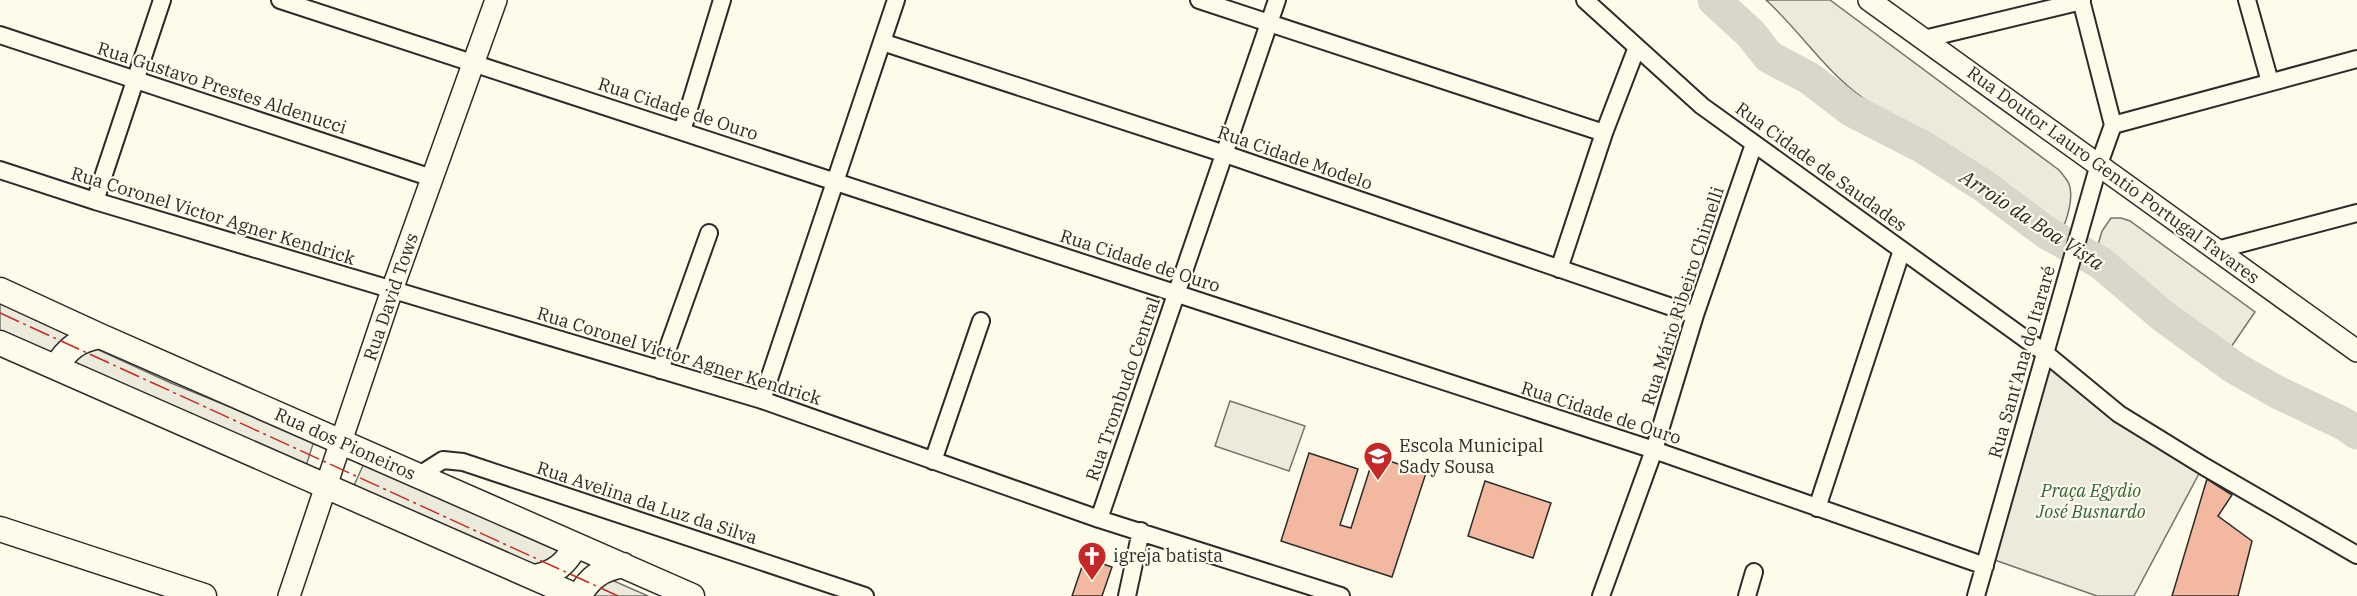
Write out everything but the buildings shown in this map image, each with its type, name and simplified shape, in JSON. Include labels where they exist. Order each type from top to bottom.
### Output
[{"type":"main road","name":"Rua dos Pioneiros","points":[[0,290],[99,336],[692,596]]},
{"type":"main road","points":[[56,367],[64,353],[74,345],[99,336]]},
{"type":"main road","points":[[0,343],[578,596],[596,574],[623,565]]},
{"type":"main road","points":[[0,529],[204,596]]},
{"type":"main road","points":[[534,577],[547,574],[560,567],[576,545]]},
{"type":"street","points":[[95,201],[162,0]]},
{"type":"street","name":"Rua Cidade de Ouro","points":[[280,0],[1654,450],[1985,566]]},
{"type":"street","name":"Rua David Tows","points":[[289,596],[392,290],[496,0]]},
{"type":"street","points":[[682,131],[722,0]]},
{"type":"street","points":[[762,400],[896,0]]},
{"type":"street","points":[[1200,0],[1604,134]]},
{"type":"street","name":"Rua Trombudo Central","points":[[1099,519],[1277,0]]},
{"type":"street","name":"Rua Cidade de Saudades","points":[[1585,0],[1702,106],[2045,353],[2119,414],[2357,555]]},
{"type":"street","name":"Rua Doutor Lauro Gentio Portugal Tavares","points":[[1869,0],[2357,351]]},
{"type":"street","points":[[2247,0],[2270,82]]},
{"type":"street","points":[[1924,39],[2082,1],[2113,125],[2357,59]]},
{"type":"street","name":"Rua Gustavo Prestes Aldenucci","points":[[0,34],[432,178]]},
{"type":"street","name":"Rua Cidade Modelo","points":[[882,42],[1224,154],[1695,315]]},
{"type":"street","points":[[1559,269],[1636,47]]},
{"type":"street","name":"Rua Sant'Ana do Itararé","points":[[1976,596],[2098,164],[2113,125]]},
{"type":"street","name":"Rua Mário Ribeiro Chimelli","points":[[1601,596],[1654,450],[1695,315],[1754,144]]},
{"type":"street","name":"Rua Coronel Victor Agner Kendrick","points":[[0,170],[95,201],[762,400],[1099,519],[1341,596]]},
{"type":"street","points":[[2217,250],[2357,213]]},
{"type":"street","points":[[660,370],[709,233]]},
{"type":"street","points":[[1817,508],[1902,250]]},
{"type":"street","points":[[933,460],[981,321]]},
{"type":"street","name":"Rua Avelina da Luz da Silva","points":[[418,476],[443,460],[463,462],[865,596]]},
{"type":"street","points":[[1127,596],[1141,531]]},
{"type":"street","points":[[1747,596],[1754,572]]},
{"type":"green space","points":[[1766,0],[1830,0],[2059,170],[2068,182],[2071,194],[2068,214],[2061,232],[2040,211],[1992,174],[1888,114],[1850,88]]},
{"type":"green space","points":[[2111,218],[2130,221],[2255,312],[2231,347],[2199,330],[2140,283],[2095,255],[2102,231]]},
{"type":"green space","points":[[0,299],[73,333],[52,357],[0,333]]},
{"type":"green space","points":[[90,346],[171,383],[314,441],[305,469],[68,362]]},
{"type":"green space","name":"Praça Egydio José Busnardo","points":[[2046,356],[2202,468],[2134,596],[2097,596],[1989,558]]},
{"type":"green space","points":[[1230,401],[1305,426],[1289,471],[1215,446]]},
{"type":"green space","points":[[366,459],[562,549],[544,569],[351,492]]},
{"type":"green space","points":[[605,580],[614,581],[648,596],[593,596]]},
{"type":"waterway","name":"Arroio da Boa Vista","points":[[1714,0],[1751,34],[1769,57],[1809,78],[1851,110],[1923,147],[1984,186],[2047,233],[2101,263],[2163,316],[2235,368],[2277,392],[2344,424],[2357,433]]},
{"type":"power","points":[[0,313],[618,596]]},
{"type":"place","name":"Escola Municipal Sady Sousa","points":[[1378,482]]},
{"type":"place","name":"igreja batista","points":[[1092,582]]}]
